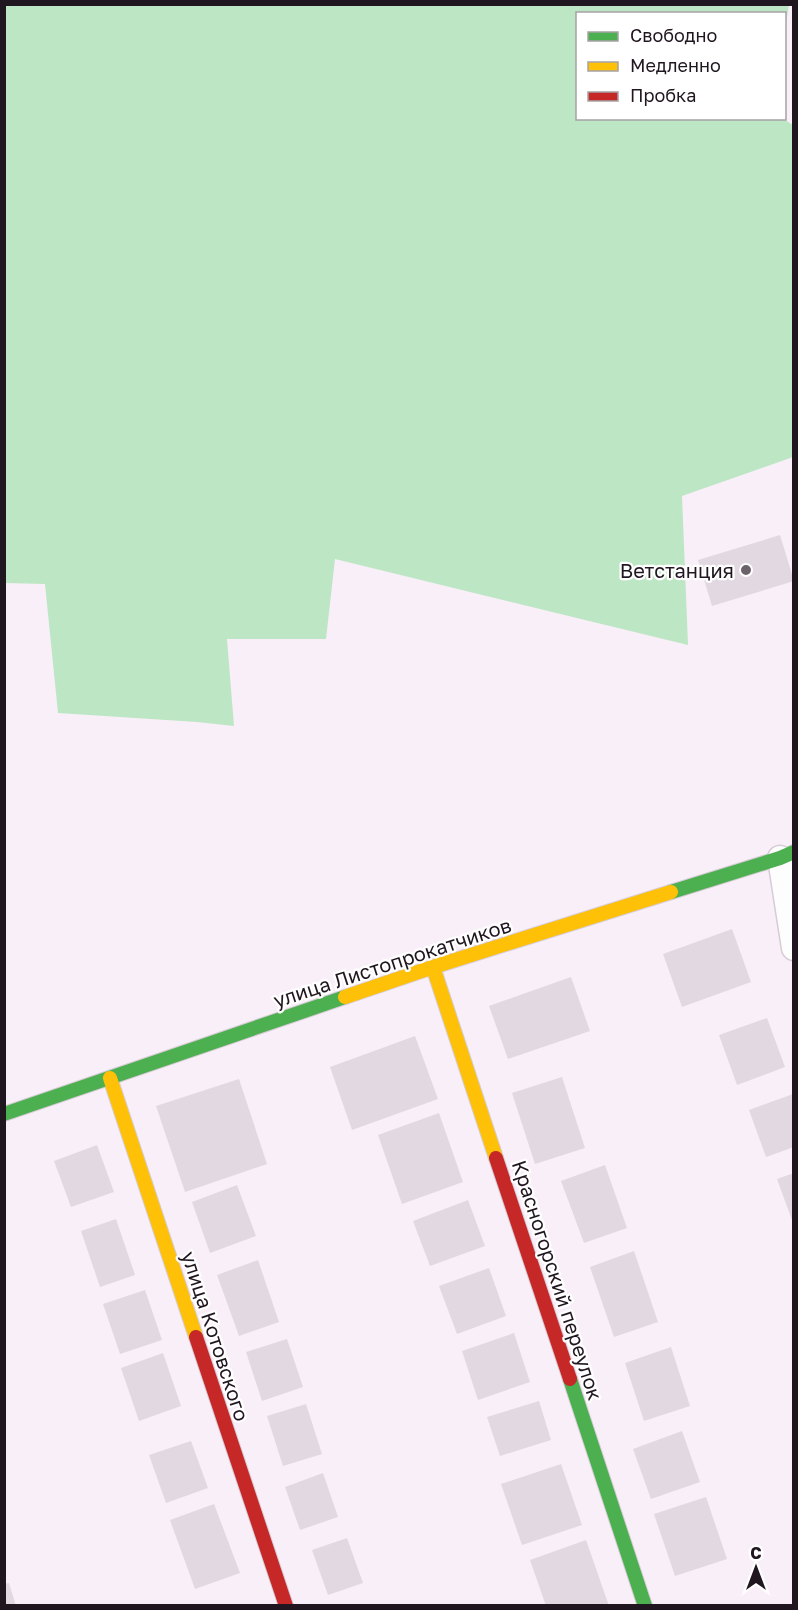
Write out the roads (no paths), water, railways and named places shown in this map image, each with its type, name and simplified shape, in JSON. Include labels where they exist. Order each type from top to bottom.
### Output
[{"type":"street","points":[[787,855],[794,948]]},
{"type":"street","name":"улица Листопрокатчиков","points":[[4,1114],[433,967],[787,855]]},
{"type":"street","name":"Красногорский переулок","points":[[433,967],[645,1605]]},
{"type":"street","name":"улица Котовского","points":[[110,1078],[286,1605]]},
{"type":"place","name":"Ветстанция","points":[[746,570]]}]
